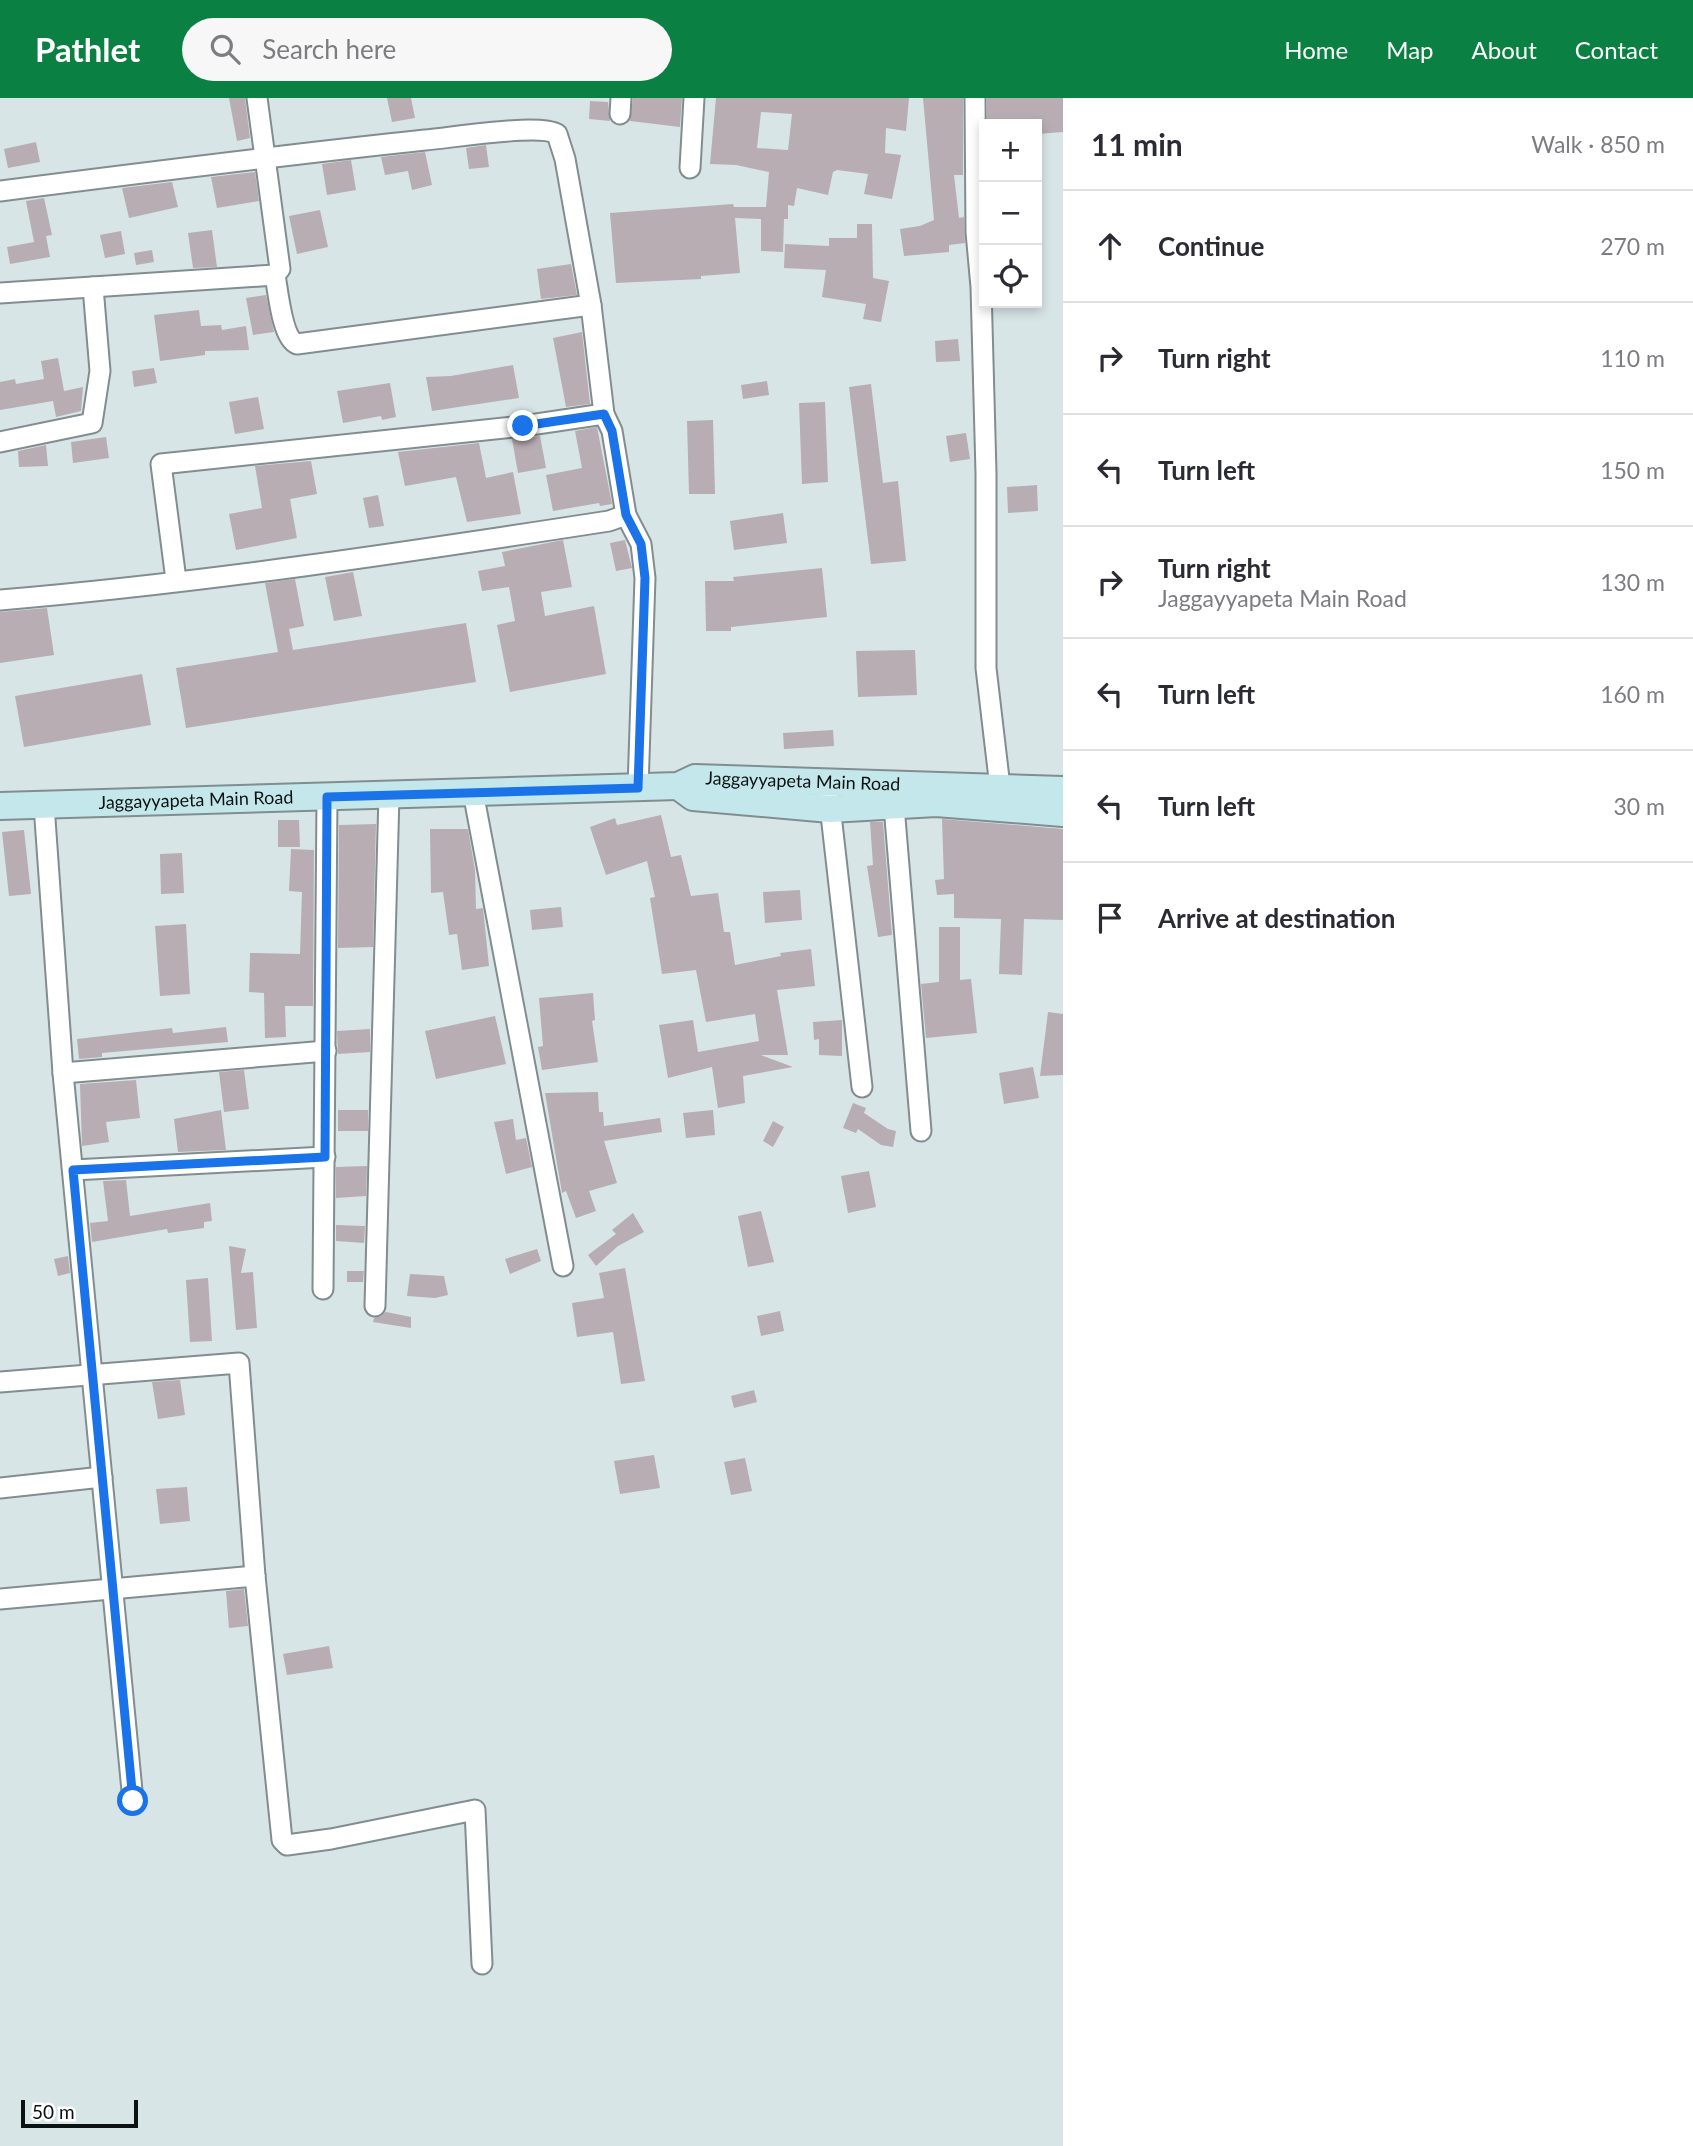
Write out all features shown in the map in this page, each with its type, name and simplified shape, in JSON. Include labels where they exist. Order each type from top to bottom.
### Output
[{"type":"main road","name":"Jaggayyapeta Main Road","points":[[0,806],[638,788],[678,786],[695,778],[827,782],[893,794],[1000,787],[1063,790]]},
{"type":"main road","points":[[678,786],[693,797],[830,809],[893,794],[936,803],[1063,813]]},
{"type":"street","points":[[257,98],[280,268],[275,275],[286,331],[291,342],[297,344],[591,305]]},
{"type":"street","points":[[690,168],[694,98]]},
{"type":"street","points":[[975,98],[976,232],[981,287],[986,473],[986,668],[1000,787]]},
{"type":"street","points":[[0,191],[266,156],[549,129],[556,134],[565,159],[591,305],[604,414],[612,431],[626,515],[641,544],[645,578],[638,788]]},
{"type":"street","points":[[0,293],[275,275]]},
{"type":"street","points":[[0,442],[92,423],[100,371],[93,287]]},
{"type":"street","points":[[176,580],[162,464],[523,426],[604,414]]},
{"type":"street","points":[[0,600],[105,591],[432,548],[609,521],[626,515]]},
{"type":"street","points":[[827,782],[862,1087]]},
{"type":"street","points":[[473,792],[563,1266]]},
{"type":"street","points":[[893,794],[921,1131]]},
{"type":"street","points":[[375,1306],[389,795]]},
{"type":"street","points":[[323,1289],[327,797]]},
{"type":"street","points":[[44,805],[63,1073],[133,1801]]},
{"type":"street","points":[[63,1073],[326,1051]]},
{"type":"street","points":[[73,1170],[325,1157]]},
{"type":"street","points":[[0,1382],[239,1363],[255,1576],[282,1840],[287,1845],[331,1839],[475,1810],[482,1964]]},
{"type":"street","points":[[0,1488],[102,1477]]},
{"type":"street","points":[[0,1599],[255,1576]]},
{"type":"building","points":[[229,98],[245,98],[250,138],[237,141]]},
{"type":"building","points":[[387,98],[411,98],[415,118],[392,122]]},
{"type":"building","points":[[633,98],[682,98],[680,127],[630,121]]},
{"type":"building","points":[[716,98],[909,98],[906,131],[886,128],[885,153],[901,155],[892,199],[864,194],[868,174],[837,170],[833,172],[828,195],[797,188],[794,206],[788,205],[788,219],[784,219],[783,252],[761,251],[761,219],[735,218],[740,273],[701,276],[701,279],[616,283],[610,213],[733,204],[734,207],[766,207],[769,172],[736,165],[710,164]],"holes":[[[761,112],[792,114],[788,150],[757,148]]]},
{"type":"building","points":[[923,98],[963,98],[963,175],[954,175],[959,218],[964,217],[965,243],[949,245],[949,252],[904,256],[900,229],[920,226],[934,220]]},
{"type":"building","points":[[987,98],[1063,98],[1063,132],[1042,134],[1042,119],[987,119]]},
{"type":"building","points":[[590,101],[608,102],[610,121],[589,119]]},
{"type":"building","points":[[36,142],[40,162],[8,168],[4,149]]},
{"type":"building","points":[[486,145],[489,167],[469,169],[466,148]]},
{"type":"building","points":[[425,152],[432,185],[412,190],[408,171],[385,175],[381,157]]},
{"type":"building","points":[[351,160],[356,190],[327,195],[322,164]]},
{"type":"building","points":[[255,172],[259,201],[217,208],[211,177]]},
{"type":"building","points":[[172,182],[178,207],[129,218],[122,188]]},
{"type":"building","points":[[44,198],[52,235],[46,236],[50,257],[10,264],[7,247],[34,242],[26,201]]},
{"type":"building","points":[[320,210],[328,247],[297,254],[289,216]]},
{"type":"building","points":[[857,224],[872,224],[873,278],[889,281],[881,322],[863,319],[866,304],[822,297],[826,270],[784,268],[785,244],[829,246],[829,238],[857,238]]},
{"type":"building","points":[[212,230],[217,267],[193,268],[188,233]]},
{"type":"building","points":[[121,231],[125,254],[105,258],[100,235]]},
{"type":"building","points":[[152,250],[154,262],[136,265],[134,253]]},
{"type":"building","points":[[571,264],[577,295],[541,299],[537,269]]},
{"type":"building","points":[[266,295],[274,332],[253,335],[246,298]]},
{"type":"building","points":[[199,310],[201,326],[221,325],[222,330],[246,326],[249,350],[205,351],[205,355],[160,361],[154,315]]},
{"type":"building","points":[[582,332],[590,404],[566,407],[553,338]]},
{"type":"building","points":[[958,339],[960,361],[936,362],[935,341]]},
{"type":"building","points":[[58,358],[64,391],[83,387],[81,411],[56,417],[53,401],[0,410],[0,382],[15,379],[16,384],[44,379],[41,361]]},
{"type":"building","points":[[513,365],[519,398],[432,411],[426,377],[451,376]]},
{"type":"building","points":[[154,368],[157,383],[134,387],[132,371]]},
{"type":"building","points":[[767,381],[769,395],[743,399],[741,385]]},
{"type":"building","points":[[390,383],[396,417],[382,420],[381,416],[343,423],[337,391]]},
{"type":"building","points":[[871,384],[883,483],[898,481],[906,561],[871,564],[849,387]]},
{"type":"building","points":[[258,397],[264,429],[235,434],[229,402]]},
{"type":"building","points":[[825,402],[828,482],[802,484],[799,403]]},
{"type":"building","points":[[713,420],[715,494],[689,494],[687,421]]},
{"type":"building","points":[[597,427],[612,504],[600,506],[599,503],[553,511],[546,475],[582,468],[575,431]]},
{"type":"building","points":[[966,433],[970,459],[950,462],[946,436]]},
{"type":"building","points":[[540,436],[546,468],[518,473],[512,439]]},
{"type":"building","points":[[106,437],[109,458],[73,463],[71,442]]},
{"type":"building","points":[[479,443],[486,478],[513,472],[521,514],[467,522],[456,477],[405,486],[398,452]]},
{"type":"building","points":[[46,445],[48,466],[19,467],[18,451]]},
{"type":"building","points":[[311,461],[317,494],[290,499],[297,538],[236,550],[229,514],[262,508],[255,466]]},
{"type":"building","points":[[1037,485],[1038,511],[1008,513],[1007,487]]},
{"type":"building","points":[[378,495],[384,526],[369,528],[363,498]]},
{"type":"building","points":[[783,513],[787,543],[734,550],[730,521]]},
{"type":"building","points":[[563,540],[572,587],[541,592],[545,616],[594,606],[606,674],[510,692],[497,625],[515,621],[509,587],[482,591],[478,571],[505,566],[502,552]]},
{"type":"building","points":[[625,540],[632,568],[616,571],[610,543]]},
{"type":"building","points":[[822,568],[827,617],[731,627],[731,631],[706,631],[705,581],[734,581],[733,577]]},
{"type":"building","points":[[353,572],[362,616],[334,621],[325,577]]},
{"type":"building","points":[[295,579],[304,626],[289,629],[293,650],[466,623],[476,682],[186,728],[176,668],[278,652],[265,583]]},
{"type":"building","points":[[47,608],[54,655],[0,663],[0,612]]},
{"type":"building","points":[[915,650],[917,695],[858,697],[856,651]]},
{"type":"building","points":[[142,674],[151,725],[24,747],[15,696]]},
{"type":"building","points":[[833,730],[834,746],[784,749],[783,733]]},
{"type":"building","points":[[661,815],[671,857],[681,855],[691,896],[718,893],[724,932],[730,932],[735,965],[781,956],[780,953],[811,949],[815,986],[777,990],[788,1055],[761,1055],[793,1067],[743,1076],[745,1103],[718,1108],[712,1067],[668,1078],[659,1025],[693,1020],[698,1052],[759,1041],[755,1014],[706,1022],[696,970],[662,974],[650,898],[655,897],[647,861],[606,875],[590,827],[615,818],[617,825]]},
{"type":"building","points":[[942,819],[1063,829],[1063,920],[1024,919],[1022,975],[999,974],[1001,919],[954,918],[954,894],[937,895],[935,880],[944,879]]},
{"type":"building","points":[[278,820],[299,820],[300,847],[278,847]]},
{"type":"building","points":[[870,822],[883,822],[892,935],[878,937],[867,866],[873,865]]},
{"type":"building","points":[[376,824],[373,947],[338,948],[339,825]]},
{"type":"building","points":[[430,829],[468,829],[475,870],[476,909],[483,908],[489,966],[462,970],[457,934],[449,935],[443,892],[431,893]]},
{"type":"building","points":[[24,830],[31,894],[9,896],[2,832]]},
{"type":"building","points":[[291,849],[314,850],[313,1006],[285,1006],[286,1037],[265,1038],[264,993],[249,992],[250,953],[300,954],[302,892],[289,891]]},
{"type":"building","points":[[182,853],[184,893],[161,894],[160,854]]},
{"type":"building","points":[[800,890],[802,920],[765,923],[763,892]]},
{"type":"building","points":[[561,907],[563,927],[532,930],[530,910]]},
{"type":"building","points":[[186,924],[190,994],[160,996],[155,926]]},
{"type":"building","points":[[939,927],[960,927],[960,980],[971,979],[977,1033],[926,1038],[921,984],[939,982]]},
{"type":"building","points":[[593,993],[595,1020],[592,1021],[598,1062],[542,1070],[538,1047],[543,1046],[539,998]]},
{"type":"building","points":[[1048,1012],[1063,1014],[1063,1075],[1040,1076]]},
{"type":"building","points":[[495,1016],[506,1064],[436,1079],[425,1031]]},
{"type":"building","points":[[842,1020],[842,1056],[819,1055],[819,1039],[814,1040],[813,1022]]},
{"type":"building","points":[[226,1027],[228,1042],[102,1053],[102,1057],[79,1059],[77,1039],[172,1028],[173,1033]]},
{"type":"building","points":[[370,1029],[370,1052],[338,1054],[337,1031]]},
{"type":"building","points":[[1033,1067],[1039,1098],[1004,1104],[999,1073]]},
{"type":"building","points":[[244,1070],[249,1109],[224,1112],[219,1072]]},
{"type":"building","points":[[136,1080],[140,1118],[106,1122],[109,1142],[82,1146],[80,1084]]},
{"type":"building","points":[[598,1092],[599,1112],[603,1112],[604,1126],[660,1118],[662,1132],[604,1141],[617,1183],[589,1191],[596,1211],[576,1218],[566,1191],[562,1193],[545,1093]]},
{"type":"building","points":[[853,1103],[866,1108],[864,1113],[888,1129],[896,1131],[893,1147],[881,1145],[858,1129],[856,1133],[843,1128]]},
{"type":"building","points":[[221,1110],[226,1150],[178,1152],[174,1119]]},
{"type":"building","points":[[338,1110],[368,1110],[368,1131],[338,1131]]},
{"type":"building","points":[[713,1110],[715,1135],[686,1138],[683,1113]]},
{"type":"building","points":[[513,1119],[516,1140],[526,1138],[532,1167],[506,1174],[494,1122]]},
{"type":"building","points":[[773,1121],[784,1127],[773,1147],[763,1141]]},
{"type":"building","points":[[367,1166],[366,1196],[336,1198],[336,1167]]},
{"type":"building","points":[[869,1171],[876,1207],[848,1213],[841,1176]]},
{"type":"building","points":[[126,1180],[130,1216],[210,1203],[212,1221],[204,1222],[204,1228],[168,1233],[167,1229],[92,1242],[90,1223],[108,1221],[103,1181]]},
{"type":"building","points":[[761,1211],[774,1262],[748,1267],[738,1216]]},
{"type":"building","points":[[633,1213],[644,1232],[618,1246],[596,1266],[588,1255],[616,1234],[612,1230]]},
{"type":"building","points":[[336,1225],[365,1226],[364,1243],[336,1241]]},
{"type":"building","points":[[229,1246],[246,1249],[241,1273],[253,1272],[257,1328],[236,1330]]},
{"type":"building","points":[[537,1249],[541,1261],[510,1274],[505,1259]]},
{"type":"building","points":[[68,1256],[70,1273],[58,1276],[54,1259]]},
{"type":"building","points":[[625,1268],[645,1381],[621,1384],[613,1332],[577,1337],[572,1303],[604,1298],[599,1273]]},
{"type":"building","points":[[347,1271],[364,1271],[363,1282],[347,1282]]},
{"type":"building","points":[[410,1274],[444,1276],[448,1295],[435,1298],[407,1296]]},
{"type":"building","points":[[208,1278],[212,1341],[190,1342],[186,1280]]},
{"type":"building","points":[[780,1311],[784,1331],[761,1336],[757,1316]]},
{"type":"building","points":[[386,1312],[411,1317],[411,1328],[373,1322],[374,1318]]},
{"type":"building","points":[[180,1380],[185,1415],[158,1419],[152,1382]]},
{"type":"building","points":[[754,1390],[757,1402],[734,1408],[731,1396]]},
{"type":"building","points":[[654,1455],[660,1488],[620,1494],[614,1461]]},
{"type":"building","points":[[745,1458],[752,1491],[731,1495],[724,1462]]},
{"type":"building","points":[[187,1487],[190,1521],[160,1524],[156,1489]]},
{"type":"building","points":[[244,1589],[248,1626],[229,1628],[226,1591]]},
{"type":"building","points":[[329,1646],[333,1668],[287,1675],[283,1654]]},
{"type":"route","points":[[133,1801],[73,1170],[325,1157],[327,797],[638,788],[645,578],[641,544],[626,515],[612,431],[604,414],[523,426]]}]
